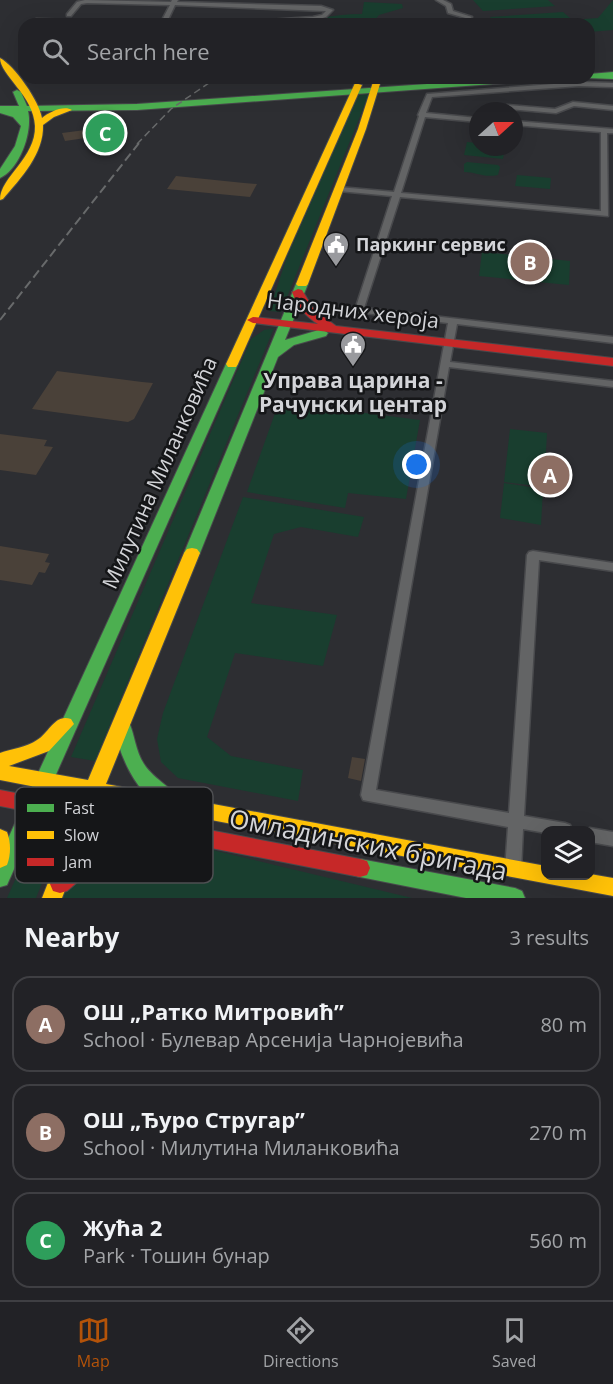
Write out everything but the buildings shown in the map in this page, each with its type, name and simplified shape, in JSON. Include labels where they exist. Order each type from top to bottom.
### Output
[{"type":"main road","points":[[0,60],[18,80]]},
{"type":"main road","points":[[0,74],[31,107]]},
{"type":"main road","points":[[595,74],[613,74]]},
{"type":"main road","points":[[0,197],[18,178],[34,155],[39,140],[31,107],[22,84]]},
{"type":"main road","points":[[0,109],[400,84]]},
{"type":"main road","points":[[376,86],[465,84]]},
{"type":"main road","points":[[370,109],[392,93],[424,85]]},
{"type":"main road","points":[[96,787],[274,356],[370,109],[376,86]]},
{"type":"main road","points":[[0,103],[68,110],[303,94],[357,87]]},
{"type":"main road","name":"Милутина Миланковића","points":[[41,787],[357,87]]},
{"type":"main road","points":[[303,94],[334,99],[341,104],[344,112]]},
{"type":"main road","points":[[0,175],[21,145],[31,107]]},
{"type":"main road","points":[[0,109],[15,115],[26,124]]},
{"type":"main road","points":[[298,292],[303,308],[309,315],[339,330]]},
{"type":"main road","name":"Народних хероја","points":[[253,320],[613,362]]},
{"type":"main road","points":[[274,356],[281,348],[297,339],[339,330]]},
{"type":"main road","points":[[0,761],[43,746],[73,716]]},
{"type":"main road","points":[[122,724],[127,753],[133,768],[140,778],[152,787]]},
{"type":"main road","name":"Омладинских бригада","points":[[0,772],[74,787]]},
{"type":"main road","name":"Омладинских бригада","points":[[0,798],[15,802]]},
{"type":"main road","name":"Омладинских бригада","points":[[213,813],[541,874]]},
{"type":"main road","points":[[0,838],[0,859]]},
{"type":"main road","name":"Омладинских бригада","points":[[213,839],[515,898]]},
{"type":"main road","name":"Милутина Миланковића","points":[[0,878],[15,845]]},
{"type":"main road","name":"Омладинских бригада","points":[[574,880],[613,887]]},
{"type":"street","points":[[301,8],[303,0]]},
{"type":"street","points":[[439,0],[449,4],[450,12],[469,17]]},
{"type":"street","points":[[69,15],[79,3],[85,2],[174,2],[327,9],[330,12],[317,18]]},
{"type":"street","points":[[166,18],[174,2]]},
{"type":"street","points":[[396,194],[429,94],[526,84]]},
{"type":"street","points":[[587,84],[613,86]]},
{"type":"street","points":[[523,108],[556,111],[573,104],[613,108]]},
{"type":"street","points":[[422,113],[469,115]]},
{"type":"street","points":[[422,113],[469,119]]},
{"type":"street","points":[[523,124],[613,131]]},
{"type":"street","points":[[339,189],[605,214],[604,130]]},
{"type":"street","name":"Народних хероја","points":[[396,194],[359,310],[613,340]]},
{"type":"street","name":"Народних хероја","points":[[453,321],[368,795],[516,822]]},
{"type":"street","name":"Народних хероја","points":[[446,364],[613,384]]},
{"type":"street","name":"Омладинских бригада","points":[[513,870],[532,555],[613,567]]},
{"type":"street","points":[[516,822],[541,827]]},
{"type":"street","points":[[595,836],[613,839]]},
{"type":"green space","points":[[473,0],[548,0],[555,6],[483,11]]},
{"type":"green space","points":[[613,0],[613,30],[595,32],[595,18],[598,18]]},
{"type":"green space","points":[[364,2],[402,4],[403,8],[379,15],[377,18],[320,18],[340,15],[362,14]]},
{"type":"green space","points":[[563,12],[570,18],[491,18]]},
{"type":"green space","points":[[369,94],[281,312],[269,311],[287,257],[358,95]]},
{"type":"green space","points":[[467,142],[469,142],[469,156],[464,155]]},
{"type":"green space","points":[[474,156],[504,156],[503,159]]},
{"type":"green space","points":[[467,162],[498,165],[500,167],[498,175],[488,176],[464,172],[464,164]]},
{"type":"green space","points":[[517,175],[551,178],[550,189],[515,186]]},
{"type":"green space","points":[[482,252],[570,261],[569,285],[479,276]]},
{"type":"green space","points":[[274,328],[95,761],[71,757],[251,339],[264,330]]},
{"type":"green space","points":[[279,402],[420,420],[406,499],[348,493],[345,508],[247,492]]},
{"type":"green space","points":[[510,429],[547,433],[544,487],[504,482]]},
{"type":"green space","points":[[504,483],[543,489],[541,525],[500,518]]},
{"type":"green space","points":[[243,497],[364,517],[358,537],[301,527],[274,534],[251,603],[337,615],[323,666],[235,653],[207,737],[231,756],[303,770],[298,801],[178,778],[161,762],[157,739],[163,713]]},
{"type":"green space","points":[[213,850],[412,898],[60,898],[73,883],[213,883]]},
{"type":"green space","points":[[15,880],[15,883],[42,883],[36,898],[7,898]]},
{"type":"railway","points":[[137,144],[171,109],[207,84]]},
{"type":"railway","points":[[0,320],[139,143]]},
{"type":"traffic: fast","points":[[595,76],[613,74]]},
{"type":"traffic: fast","points":[[596,75],[613,77]]},
{"type":"traffic: fast","points":[[0,109],[137,107],[462,84]]},
{"type":"traffic: fast","points":[[0,175],[14,156],[24,136],[25,115],[17,92]]},
{"type":"traffic: fast","points":[[0,110],[16,115],[26,124]]},
{"type":"traffic: fast","points":[[192,553],[302,284]]},
{"type":"traffic: fast","points":[[275,354],[290,342],[322,333]]},
{"type":"traffic: fast","points":[[41,787],[232,364]]},
{"type":"traffic: fast","points":[[122,725],[133,763],[152,787]]},
{"type":"traffic: fast","points":[[0,878],[15,845]]},
{"type":"traffic: fast","points":[[360,868],[515,898]]},
{"type":"traffic: slow","points":[[0,60],[18,80]]},
{"type":"traffic: slow","points":[[0,197],[17,177],[37,143],[39,128],[37,113],[21,84]]},
{"type":"traffic: slow","points":[[302,284],[362,129],[376,84]]},
{"type":"traffic: slow","points":[[232,364],[358,85]]},
{"type":"traffic: slow","points":[[42,123],[51,115],[68,110]]},
{"type":"traffic: slow","points":[[95,787],[192,553]]},
{"type":"traffic: slow","points":[[0,761],[43,746],[65,724]]},
{"type":"traffic: slow","points":[[0,772],[80,787]]},
{"type":"traffic: slow","points":[[213,812],[541,874]]},
{"type":"traffic: slow","points":[[0,838],[0,859]]},
{"type":"traffic: slow","points":[[570,880],[613,887]]},
{"type":"traffic: slow","points":[[52,898],[58,883]]},
{"type":"traffic: jam","points":[[298,292],[310,313],[330,326]]},
{"type":"traffic: jam","points":[[253,320],[613,362]]},
{"type":"traffic: jam","points":[[0,798],[15,801]]},
{"type":"traffic: jam","points":[[213,839],[360,868]]},
{"type":"place","name":"Жућа 2","points":[[105,133]]},
{"type":"place","name":"ОШ „Ђуро Стругар”","points":[[530,262]]},
{"type":"place","name":"Паркинг сервис","points":[[336,268]]},
{"type":"place","name":"Управа царина - Рачунски центар","points":[[353,368]]},
{"type":"place","name":"ОШ „Ратко Митровић”","points":[[550,475]]}]
